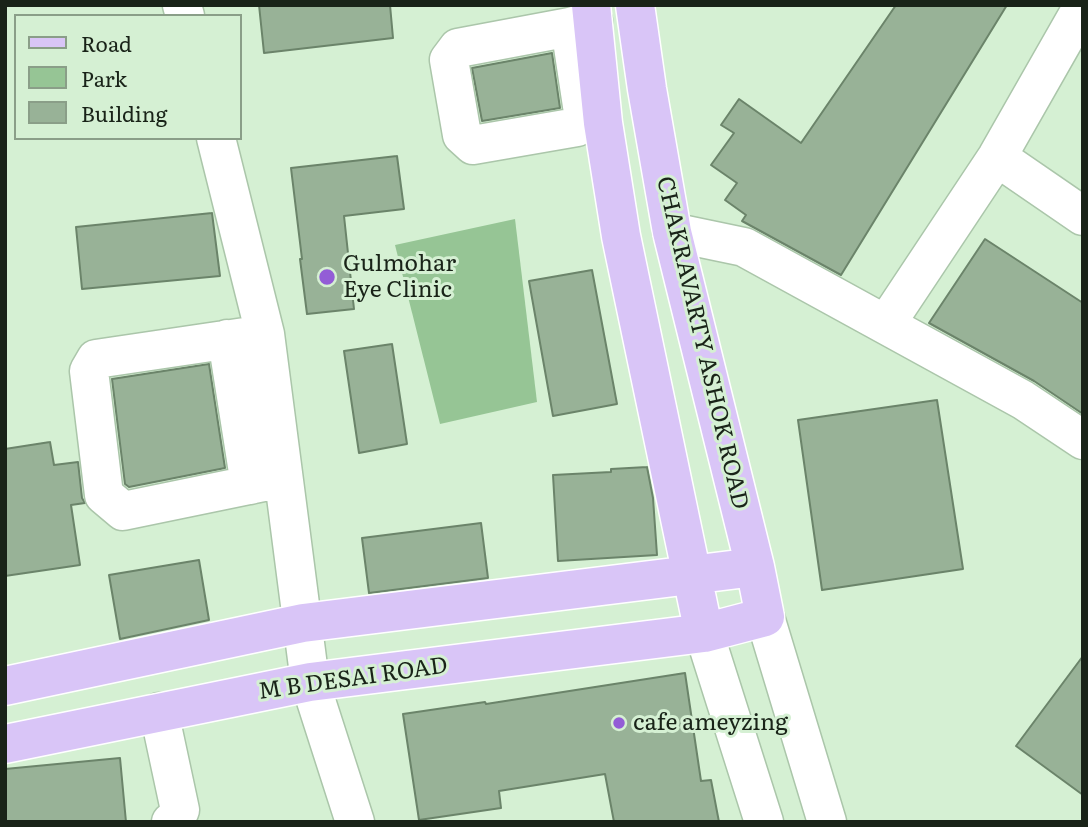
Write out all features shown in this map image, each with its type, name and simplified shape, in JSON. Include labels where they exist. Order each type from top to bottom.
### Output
[{"type":"main road","name":"CHAKRAVARTY ASHOK ROAD","points":[[635,5],[672,232],[765,617]]},
{"type":"main road","points":[[585,18],[621,236],[704,634],[765,617]]},
{"type":"main road","points":[[5,685],[303,623],[755,567]]},
{"type":"main road","name":"M B DESAI ROAD","points":[[5,744],[310,682],[704,634]]},
{"type":"street","points":[[886,324],[998,157],[1083,6]]},
{"type":"street","points":[[216,140],[265,334],[267,483]]},
{"type":"street","points":[[998,157],[1083,216]]},
{"type":"street","points":[[672,232],[744,247],[1023,400],[1083,440]]},
{"type":"street","points":[[265,334],[96,359],[89,371],[104,495],[122,511],[267,483]]},
{"type":"street","points":[[227,339],[303,623],[310,682],[355,822]]},
{"type":"street","points":[[765,617],[827,822]]},
{"type":"street","points":[[704,634],[764,822]]},
{"type":"street","points":[[159,712],[180,810],[175,821],[171,822]]},
{"type":"green space","points":[[515,219],[537,402],[440,424],[395,245]]},
{"type":"building","points":[[259,5],[390,5],[393,38],[264,53]]},
{"type":"building","points":[[896,5],[1007,5],[841,275],[742,221],[746,215],[725,200],[737,183],[711,165],[734,133],[721,125],[739,99],[801,143]]},
{"type":"building","points":[[552,53],[560,108],[482,121],[472,68]]},
{"type":"building","points":[[397,156],[404,209],[344,216],[354,309],[307,314],[291,168]]},
{"type":"building","points":[[212,213],[220,276],[82,289],[76,227]]},
{"type":"building","points":[[985,239],[1083,303],[1083,414],[1034,381],[929,323]]},
{"type":"building","points":[[592,270],[617,404],[553,416],[529,281]]},
{"type":"building","points":[[392,344],[407,444],[359,453],[344,351]]},
{"type":"building","points":[[209,364],[225,468],[129,487],[125,484],[112,379]]},
{"type":"building","points":[[937,400],[963,569],[822,590],[798,420]]},
{"type":"building","points":[[50,442],[54,465],[78,462],[82,498],[85,503],[71,505],[80,565],[5,576],[5,449]]},
{"type":"building","points":[[647,467],[653,498],[657,555],[558,561],[553,475]]},
{"type":"building","points":[[481,523],[488,578],[369,593],[362,538]]},
{"type":"building","points":[[199,560],[209,620],[120,639],[109,575]]},
{"type":"building","points":[[1083,656],[1083,795],[1016,746]]},
{"type":"building","points":[[685,673],[701,781],[711,780],[719,822],[614,822],[605,774],[499,791],[501,808],[419,820],[403,714]]},
{"type":"building","points":[[120,758],[126,822],[5,822],[5,769]]},
{"type":"place","name":"Gulmohar Eye Clinic","points":[[327,277]]},
{"type":"place","name":"cafe ameyzing","points":[[619,723]]}]
